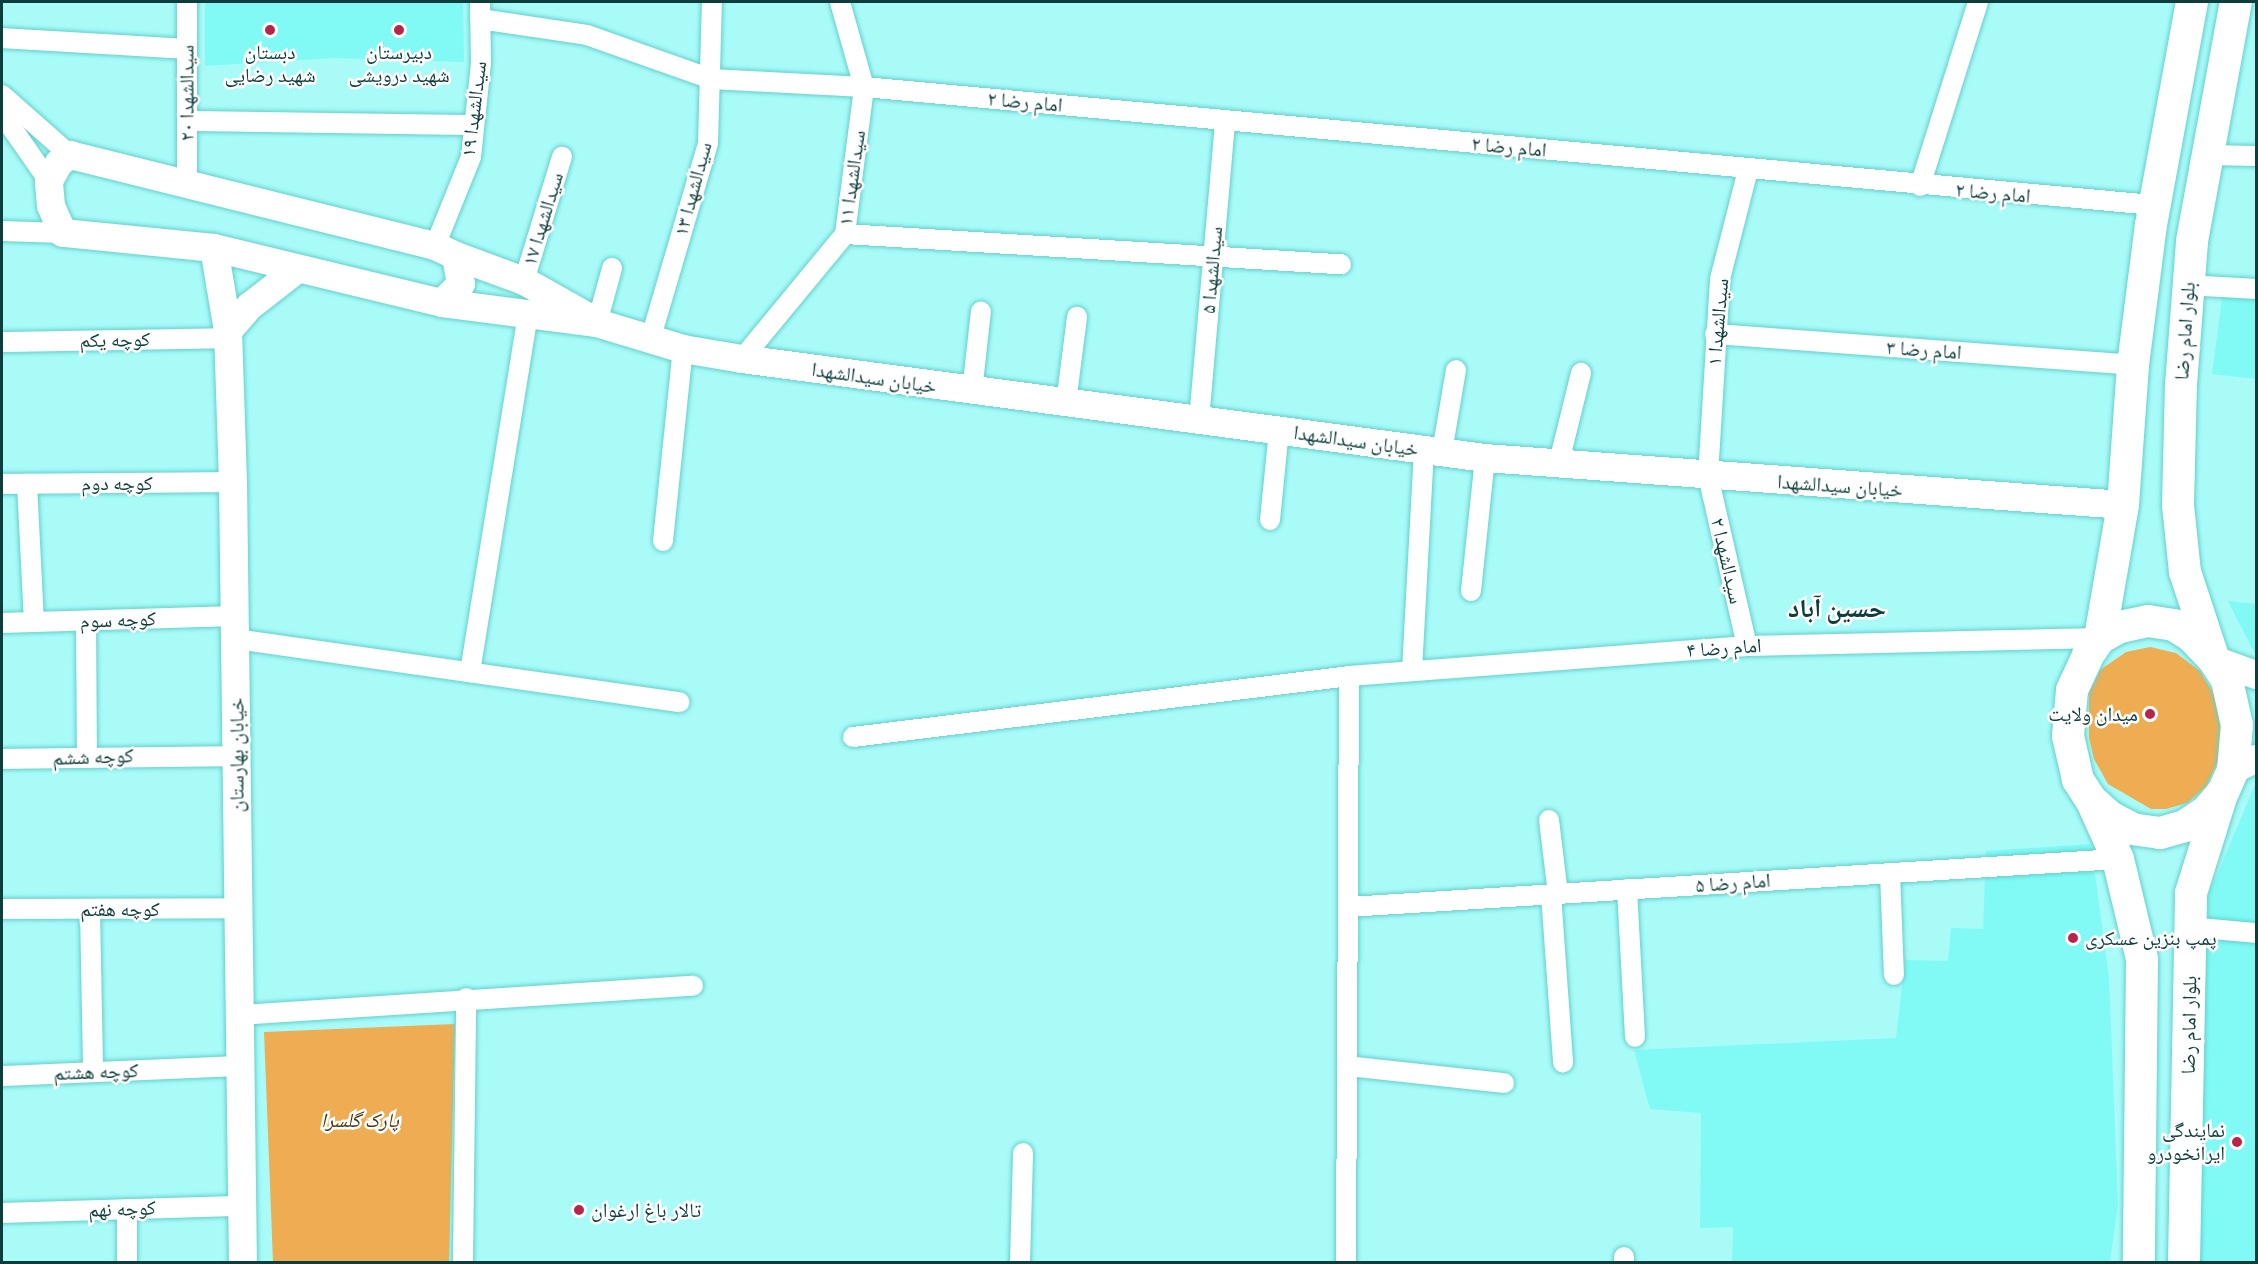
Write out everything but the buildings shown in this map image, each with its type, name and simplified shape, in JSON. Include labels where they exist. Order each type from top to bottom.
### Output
[{"type":"main road","name":"بلوار امام رضا","points":[[2214,660],[2185,572],[2178,505],[2187,285],[2236,2]]},
{"type":"main road","points":[[2185,3],[2183,55],[2154,205],[2133,365],[2123,505],[2100,638],[2075,680],[2068,736],[2078,780],[2091,800],[2118,859],[2142,959],[2140,1257],[2185,1259]]},
{"type":"main road","points":[[2183,55],[2225,61]]},
{"type":"main road","points":[[2091,800],[2110,817],[2133,829],[2160,833],[2185,826],[2207,811],[2237,774],[2237,725],[2227,680],[2214,660],[2191,636],[2174,625],[2148,621],[2121,627],[2100,638]]},
{"type":"main road","name":"بلوار امام رضا","points":[[2185,1259],[2191,893],[2237,774]]},
{"type":"street","name":"سیدالشهدا ۲۰","points":[[187,2],[187,184]]},
{"type":"street","name":"سیدالشهدا ۱۳","points":[[651,337],[708,143],[712,2]]},
{"type":"street","name":"سیدالشهدا ۱۱","points":[[742,358],[845,234],[864,87],[840,2]]},
{"type":"street","points":[[1920,186],[1978,2]]},
{"type":"street","name":"امام رضا ۲","points":[[480,10],[587,35],[711,79],[864,87],[1920,186],[2154,205]]},
{"type":"street","name":"سیدالشهدا ۱۹","points":[[445,251],[471,158],[480,10]]},
{"type":"street","points":[[2,39],[187,49]]},
{"type":"street","points":[[2,94],[70,155],[445,251],[524,281],[597,323]]},
{"type":"street","points":[[2,114],[49,181],[51,206],[63,232]]},
{"type":"street","name":"سیدالشهدا ۵","points":[[1199,420],[1226,120]]},
{"type":"street","points":[[187,121],[474,125]]},
{"type":"street","points":[[49,181],[59,163],[70,155]]},
{"type":"street","points":[[2208,155],[2256,156]]},
{"type":"street","name":"سیدالشهدا ۱۷","points":[[524,281],[562,157]]},
{"type":"street","name":"سیدالشهدا ۱","points":[[1708,476],[1720,279],[1748,170]]},
{"type":"street","points":[[2,231],[63,232],[214,248],[295,271],[442,303],[597,323]]},
{"type":"street","points":[[845,234],[1341,264]]},
{"type":"street","name":"خیابان بهارستان","points":[[214,248],[228,334],[235,627],[243,1263]]},
{"type":"street","points":[[442,303],[461,284],[445,251]]},
{"type":"street","points":[[597,323],[612,268]]},
{"type":"street","points":[[228,334],[250,306],[295,271]]},
{"type":"street","points":[[2187,285],[2256,289]]},
{"type":"street","points":[[972,392],[981,311]]},
{"type":"street","points":[[470,672],[528,314]]},
{"type":"street","points":[[1066,403],[1077,317]]},
{"type":"street","name":"خیابان سیدالشهدا","points":[[597,323],[651,337],[683,349],[742,358],[972,392],[1485,458],[1558,466],[2123,505]]},
{"type":"street","name":"کوچه یکم","points":[[2,342],[228,334]]},
{"type":"street","name":"امام رضا ۳","points":[[1715,334],[2133,365]]},
{"type":"street","points":[[663,542],[683,349]]},
{"type":"street","points":[[1412,671],[1433,451],[1456,370]]},
{"type":"street","points":[[1558,466],[1581,373]]},
{"type":"street","points":[[1270,520],[1279,430]]},
{"type":"street","points":[[1471,591],[1485,458]]},
{"type":"street","name":"سیدالشهدا ۲","points":[[1708,476],[1747,646]]},
{"type":"street","name":"کوچه دوم","points":[[2,484],[232,482]]},
{"type":"street","points":[[27,484],[34,622]]},
{"type":"street","points":[[86,621],[87,758]]},
{"type":"street","name":"کوچه سوم","points":[[2,623],[86,621],[235,627],[470,672],[680,702]]},
{"type":"street","name":"امام رضا ۴","points":[[853,737],[1348,676],[1747,646],[2100,638]]},
{"type":"street","points":[[2214,660],[2256,675]]},
{"type":"street","points":[[1346,1263],[1348,676]]},
{"type":"street","name":"کوچه ششم","points":[[2,759],[237,756]]},
{"type":"street","points":[[1549,820],[1563,1063]]},
{"type":"street","name":"امام رضا ۵","points":[[1348,907],[2118,859]]},
{"type":"street","points":[[1890,873],[1894,975]]},
{"type":"street","points":[[1627,890],[1635,1037]]},
{"type":"street","name":"کوچه هفتم","points":[[2,909],[238,908]]},
{"type":"street","points":[[90,909],[93,1072]]},
{"type":"street","points":[[2190,927],[2256,933]]},
{"type":"street","points":[[240,1015],[693,986]]},
{"type":"street","points":[[463,1263],[466,999]]},
{"type":"street","points":[[1347,1065],[1504,1083]]},
{"type":"street","name":"کوچه هشتم","points":[[2,1076],[240,1066]]},
{"type":"street","points":[[1020,1263],[1023,1153]]},
{"type":"street","name":"کوچه نهم","points":[[2,1213],[242,1206]]},
{"type":"street","points":[[127,1209],[127,1263]]},
{"type":"shaded area","points":[[205,2],[463,2],[464,62],[334,58],[205,66]]},
{"type":"shaded area","points":[[2223,291],[2256,291],[2256,379],[2212,374]]},
{"type":"shaded area","points":[[2228,601],[2256,604],[2256,656]]},
{"type":"shaded area","points":[[2256,782],[2256,1262],[2190,1262],[2209,894]]},
{"type":"shaded area","points":[[2091,844],[2109,978],[2118,1205],[2110,1262],[1732,1262],[1733,1227],[1700,1228],[1701,1113],[1650,1109],[1634,1050],[1896,1038],[1905,960],[1948,961],[1951,928],[1983,929],[1986,851]]},
{"type":"green space","points":[[2150,647],[2176,653],[2200,671],[2215,696],[2220,724],[2222,752],[2206,787],[2187,803],[2166,809],[2151,809],[2108,784],[2094,759],[2089,738],[2089,693],[2100,670],[2126,652]]},
{"type":"green space","name":"پارک گلسرا","points":[[455,1024],[449,1262],[273,1262],[264,1032]]},
{"type":"place","name":"دبستان شهید رضایی","points":[[270,30]]},
{"type":"place","name":"دبیرستان شهید درویشی","points":[[399,30]]},
{"type":"place","name":"میدان ولایت","points":[[2150,714]]},
{"type":"place","name":"پمپ بنزین عسکری","points":[[2073,938]]},
{"type":"place","name":"نمایندگی ایرانخودرو","points":[[2237,1142]]},
{"type":"place","name":"تالار باغ ارغوان","points":[[579,1210]]},
{"type":"district","name":"حسین آباد","points":[[1837,609]]}]
